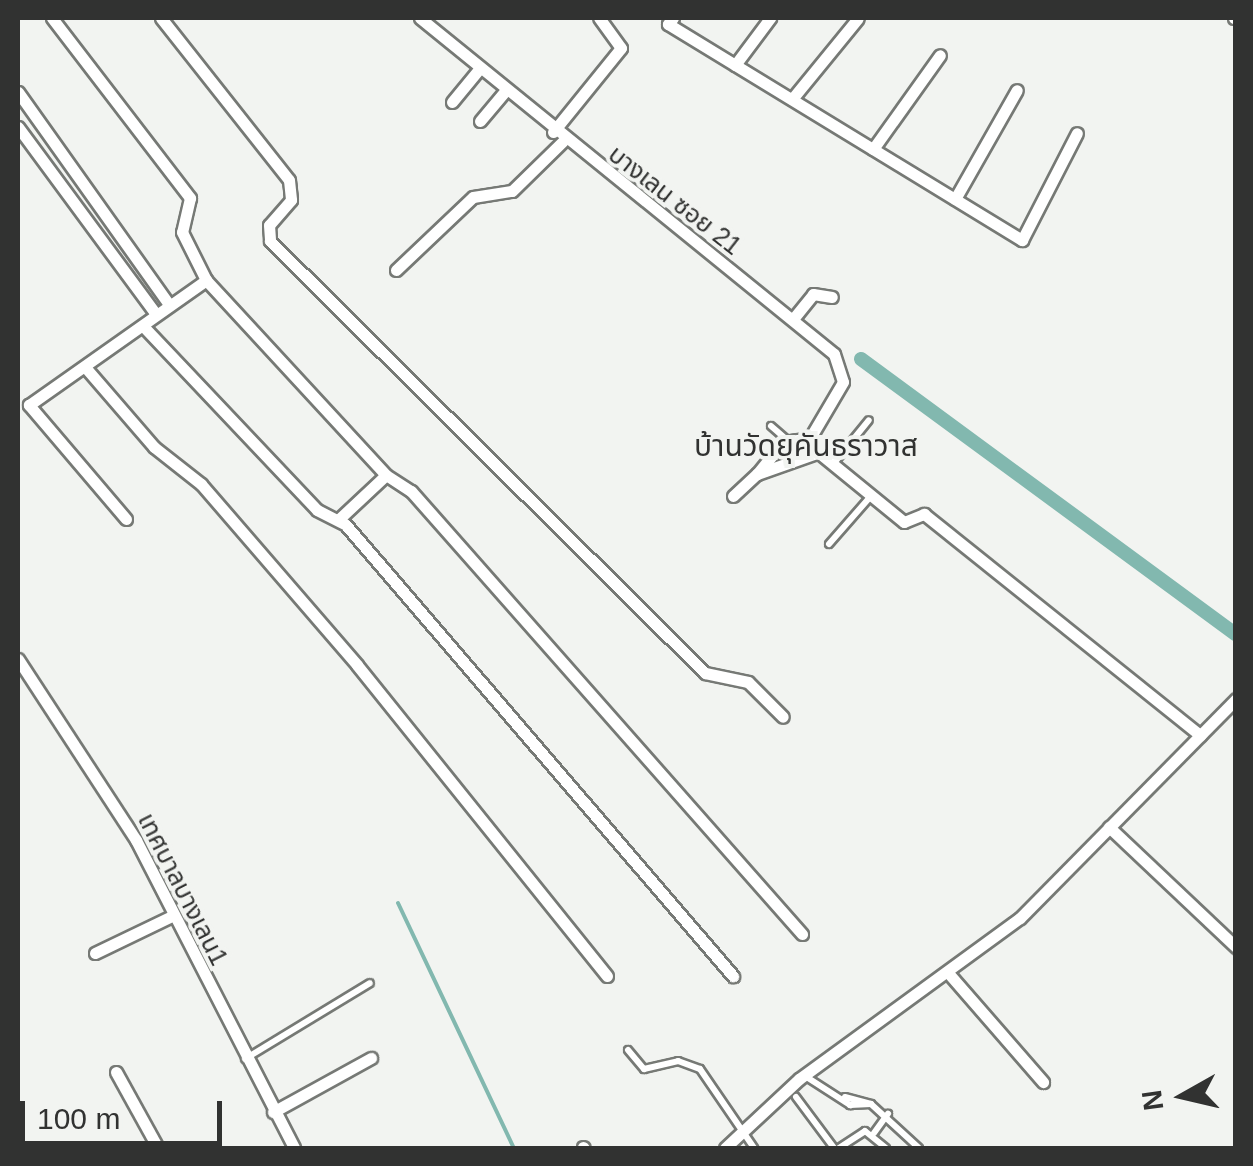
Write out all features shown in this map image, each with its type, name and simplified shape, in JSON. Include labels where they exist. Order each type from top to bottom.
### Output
[{"type":"street","points":[[52,18],[190,198],[182,232],[206,280],[386,475],[411,491],[802,934]]},
{"type":"street","points":[[160,18],[289,180],[291,200],[269,224],[270,241],[706,673],[748,682],[783,717]]},
{"type":"street","name":"บางเลน ซอย 21","points":[[420,18],[558,136],[834,354],[843,382],[806,436]]},
{"type":"street","points":[[396,270],[473,197],[522,184],[620,48],[599,18]]},
{"type":"street","points":[[673,18],[668,24],[1022,240],[1077,132]]},
{"type":"street","points":[[735,64],[770,18]]},
{"type":"street","points":[[792,100],[858,18]]},
{"type":"street","points":[[873,149],[940,56]]},
{"type":"street","points":[[452,102],[480,68]]},
{"type":"street","points":[[480,121],[506,90]]},
{"type":"street","points":[[955,199],[1016,90]]},
{"type":"street","points":[[18,92],[168,303]]},
{"type":"street","points":[[37,117],[19,128],[156,314]]},
{"type":"street","points":[[79,211],[96,199]]},
{"type":"street","points":[[126,518],[30,414],[35,397],[85,368],[168,303],[206,280]]},
{"type":"street","points":[[793,319],[812,294],[832,297]]},
{"type":"street","points":[[143,326],[316,510],[339,519],[733,976]]},
{"type":"street","points":[[85,368],[154,447],[201,484],[357,665],[607,976]]},
{"type":"street","points":[[733,496],[787,440],[806,436],[833,464],[911,524],[924,514],[1200,734]]},
{"type":"street","points":[[756,474],[819,452]]},
{"type":"street","points":[[339,519],[386,475]]},
{"type":"street","name":"เทศบาลบางเลน1","points":[[18,660],[136,840],[244,1060],[294,1148]]},
{"type":"street","points":[[725,1148],[754,1117],[804,1076],[950,975],[1109,827],[1234,703]]},
{"type":"street","points":[[1109,827],[1236,947]]},
{"type":"street","points":[[94,953],[172,916]]},
{"type":"street","points":[[950,975],[1043,1082]]},
{"type":"street","points":[[273,1112],[371,1058]]},
{"type":"street","points":[[116,1072],[158,1148]]},
{"type":"lane","points":[[833,464],[869,420]]},
{"type":"lane","points":[[771,426],[787,440]]},
{"type":"lane","points":[[829,544],[872,495]]},
{"type":"lane","points":[[244,1060],[370,983]]},
{"type":"lane","points":[[628,1050],[644,1069],[678,1061],[700,1069],[739,1132],[754,1148]]},
{"type":"lane","points":[[804,1076],[888,1114],[919,1148]]},
{"type":"lane","points":[[796,1097],[836,1148],[874,1132],[888,1114]]},
{"type":"lane","points":[[874,1132],[886,1148]]},
{"type":"waterway","points":[[861,359],[1236,634]]},
{"type":"waterway","points":[[398,903],[514,1148]]},
{"type":"district","name":"บ้านวัดยุคันธราวาส","points":[[806,446]]}]
